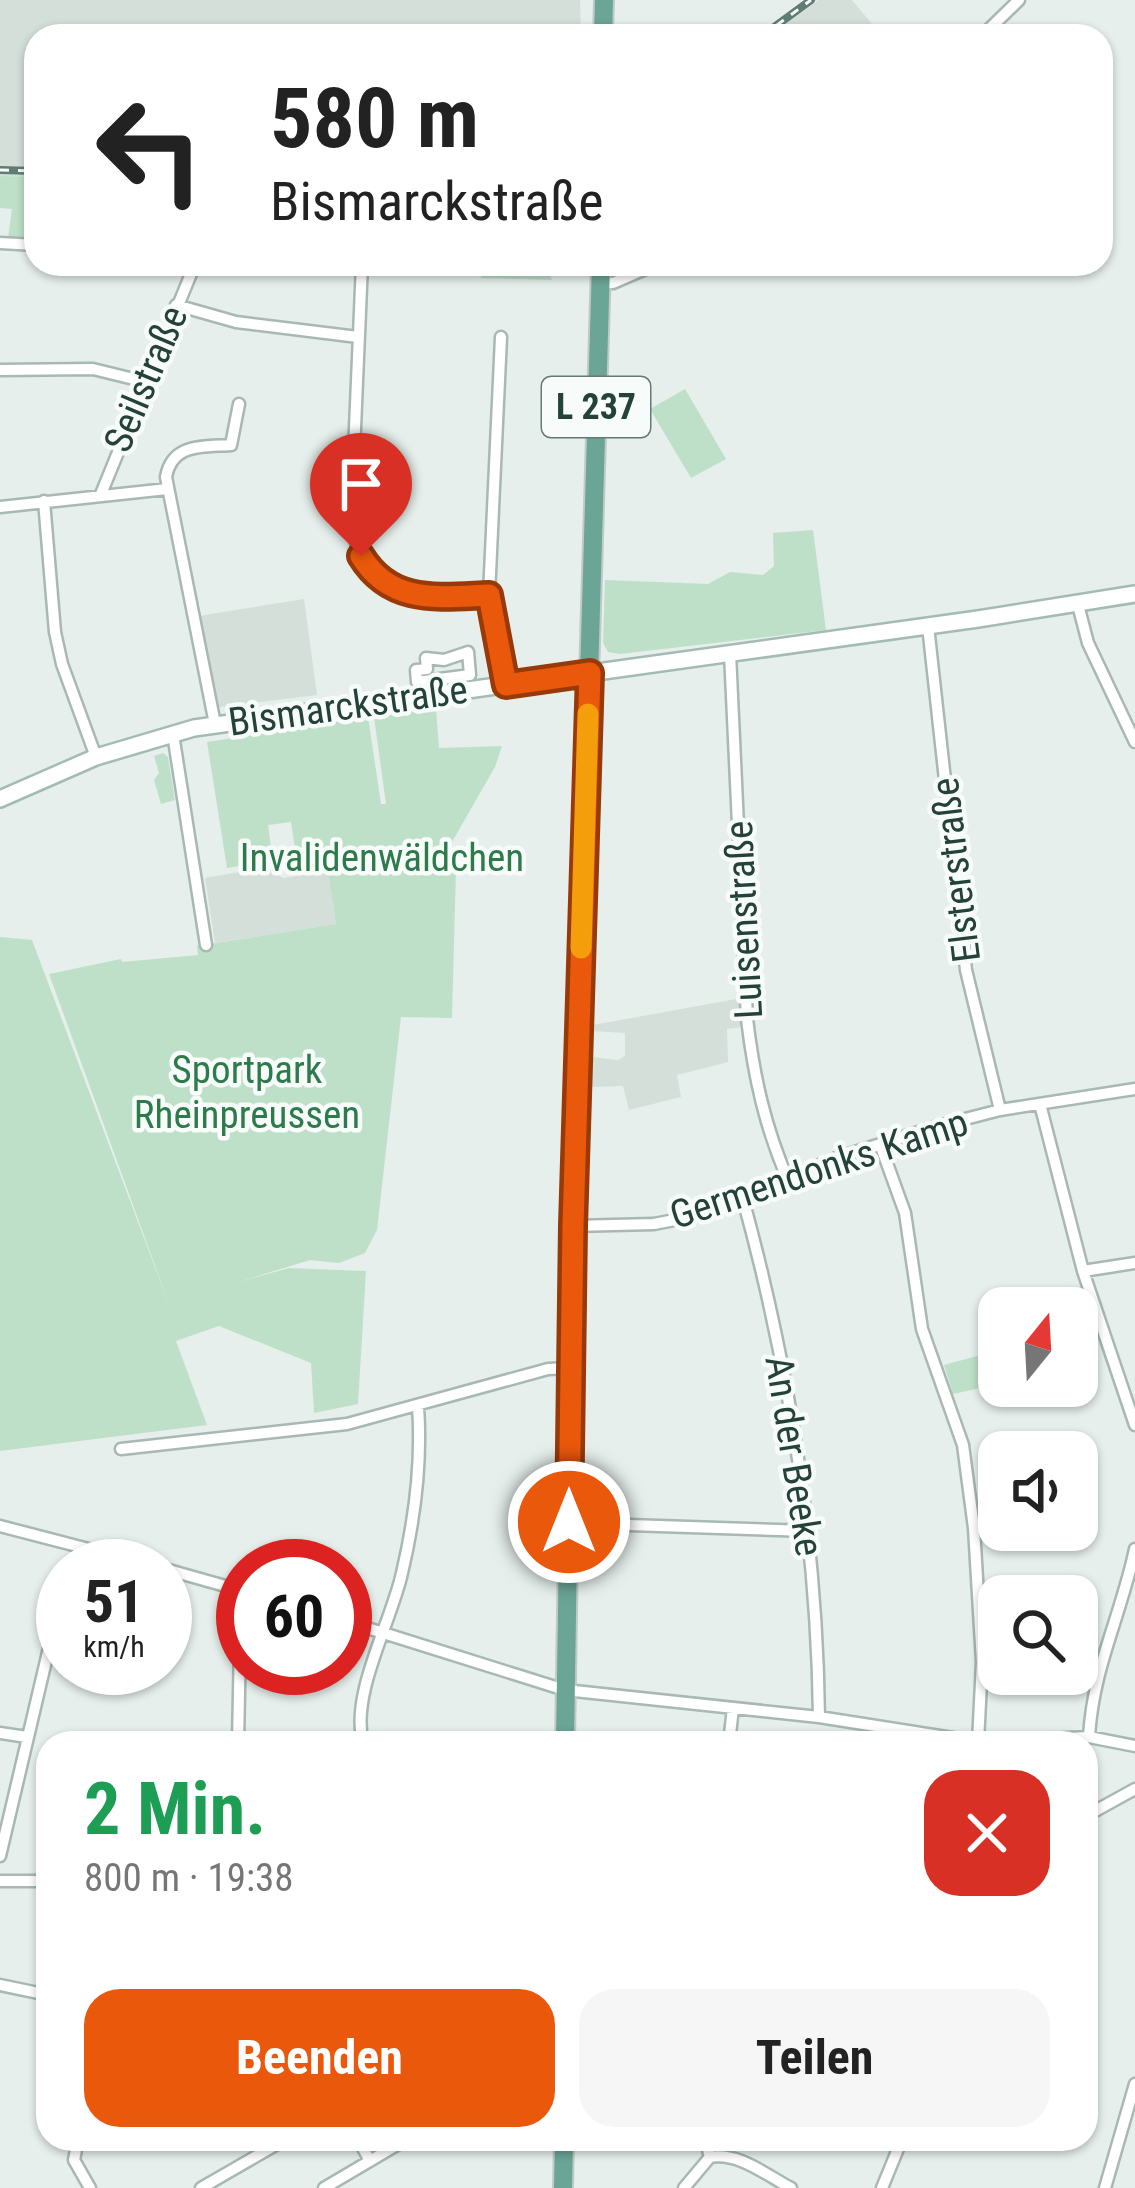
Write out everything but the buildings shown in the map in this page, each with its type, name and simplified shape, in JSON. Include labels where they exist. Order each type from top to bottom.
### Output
[{"type":"main road","name":"L 237","points":[[565,1731],[573,1226],[601,276]]},
{"type":"main road","name":"Bismarckstraße","points":[[0,799],[96,757],[215,724],[1135,594]]},
{"type":"main road","points":[[563,2188],[564,2151]]},
{"type":"street","points":[[994,24],[1019,0]]},
{"type":"street","name":"Seilstraße","points":[[101,494],[189,276]]},
{"type":"street","points":[[361,276],[351,522],[361,556],[375,575],[403,593],[489,595]]},
{"type":"street","points":[[176,305],[236,322],[358,337]]},
{"type":"street","points":[[501,337],[489,595],[506,685]]},
{"type":"street","points":[[0,370],[93,369],[146,382]]},
{"type":"street","points":[[215,724],[166,489],[168,467],[175,455],[192,448],[231,445],[239,404]]},
{"type":"street","points":[[0,507],[166,489]]},
{"type":"street","points":[[44,501],[55,632],[96,757]]},
{"type":"street","points":[[1078,605],[1088,644],[1135,742]]},
{"type":"street","name":"Elsterstraße","points":[[928,626],[966,970],[1000,1110]]},
{"type":"street","points":[[468,652],[470,675],[417,682],[416,670],[427,669],[426,658],[444,660],[468,652]]},
{"type":"street","name":"Luisenstraße","points":[[730,653],[753,1074],[788,1180]]},
{"type":"street","points":[[172,734],[206,945]]},
{"type":"street","name":"Germendonks Kamp","points":[[573,1226],[654,1224],[700,1214],[839,1156],[880,1144],[1000,1110],[1135,1089]]},
{"type":"street","points":[[1040,1105],[1083,1271],[1135,1425]]},
{"type":"street","points":[[880,1144],[905,1213],[922,1329],[963,1445],[974,1528],[982,1662],[979,1731]]},
{"type":"street","name":"An der Beeke","points":[[743,1199],[766,1280],[808,1532],[818,1626],[819,1717]]},
{"type":"street","points":[[1083,1271],[1135,1263]]},
{"type":"street","points":[[121,1449],[347,1424],[548,1369],[571,1368]]},
{"type":"street","points":[[359,1731],[362,1693],[386,1633],[413,1515],[419,1463],[418,1406]]},
{"type":"street","points":[[569,1522],[808,1532]]},
{"type":"street","points":[[0,1526],[50,1539]]},
{"type":"street","points":[[1090,1731],[1094,1682],[1135,1549]]},
{"type":"street","points":[[372,1629],[565,1690],[908,1731]]},
{"type":"street","points":[[0,1856],[38,1695]]},
{"type":"street","points":[[238,1731],[239,1695]]},
{"type":"street","points":[[730,1731],[733,1708]]},
{"type":"street","points":[[0,1733],[28,1737]]},
{"type":"street","points":[[1098,1739],[1135,1746]]},
{"type":"street","points":[[1098,1809],[1135,1789]]},
{"type":"street","points":[[0,1881],[36,1881]]},
{"type":"street","points":[[0,1985],[36,1992]]},
{"type":"street","points":[[1106,2188],[1135,2084]]},
{"type":"street","points":[[76,2151],[74,2160],[90,2188]]},
{"type":"street","points":[[201,2188],[265,2151]]},
{"type":"street","points":[[365,2151],[370,2161]]},
{"type":"street","points":[[324,2188],[387,2151]]},
{"type":"street","points":[[708,2151],[710,2157]]},
{"type":"street","points":[[882,2188],[897,2151]]},
{"type":"street","points":[[684,2188],[698,2166],[719,2155],[742,2161],[791,2188]]},
{"type":"shaded area","points":[[0,0],[580,0],[581,24],[24,24],[24,177],[0,176]]},
{"type":"shaded area","points":[[818,0],[852,0],[872,24],[785,24]]},
{"type":"shaded area","points":[[304,599],[317,695],[219,707],[198,616]]},
{"type":"shaded area","points":[[266,867],[283,878],[328,871],[336,924],[215,943],[205,878]]},
{"type":"shaded area","points":[[742,998],[743,1027],[727,1029],[728,1062],[677,1075],[681,1097],[629,1110],[623,1086],[591,1087],[593,1057],[618,1060],[625,1056],[625,1033],[593,1031],[593,1025]]},
{"type":"green space","points":[[0,176],[24,177],[24,239],[8,238],[12,209],[0,208]]},
{"type":"green space","points":[[550,276],[552,280],[481,278]]},
{"type":"green space","points":[[685,389],[726,459],[691,478],[650,409]]},
{"type":"green space","points":[[813,530],[826,630],[608,652],[603,643],[605,580],[708,584],[730,572],[763,575],[774,566],[773,533]]},
{"type":"green space","points":[[436,708],[439,748],[502,746],[495,767],[437,868],[456,869],[452,1018],[401,1017],[377,1230],[365,1253],[339,1263],[310,1260],[238,1282],[289,1268],[366,1271],[358,1404],[314,1413],[311,1363],[219,1326],[176,1341],[207,1425],[0,1451],[0,937],[32,940],[170,1307],[49,974],[121,959],[198,955],[197,946],[336,924],[328,872],[312,874],[308,854],[296,856],[291,822],[268,825],[273,861],[227,868],[207,742],[368,717],[381,804],[386,804],[374,717]]},
{"type":"green space","points":[[163,753],[168,757],[175,800],[161,804],[154,756]]},
{"type":"green space","points":[[978,1356],[978,1389],[953,1394],[944,1365]]},
{"type":"railway","points":[[778,24],[811,0]]},
{"type":"railway","points":[[0,170],[24,171]]},
{"type":"slow traffic","points":[[581,948],[588,714]]},
{"type":"route","points":[[361,556],[375,575],[403,593],[489,595],[506,685],[590,673],[569,1522]]},
{"type":"park label","name":"Invalidenwäldchen","points":[[382,858]]},
{"type":"park label","name":"Sportpark Rheinpreussen","points":[[247,1092]]}]
